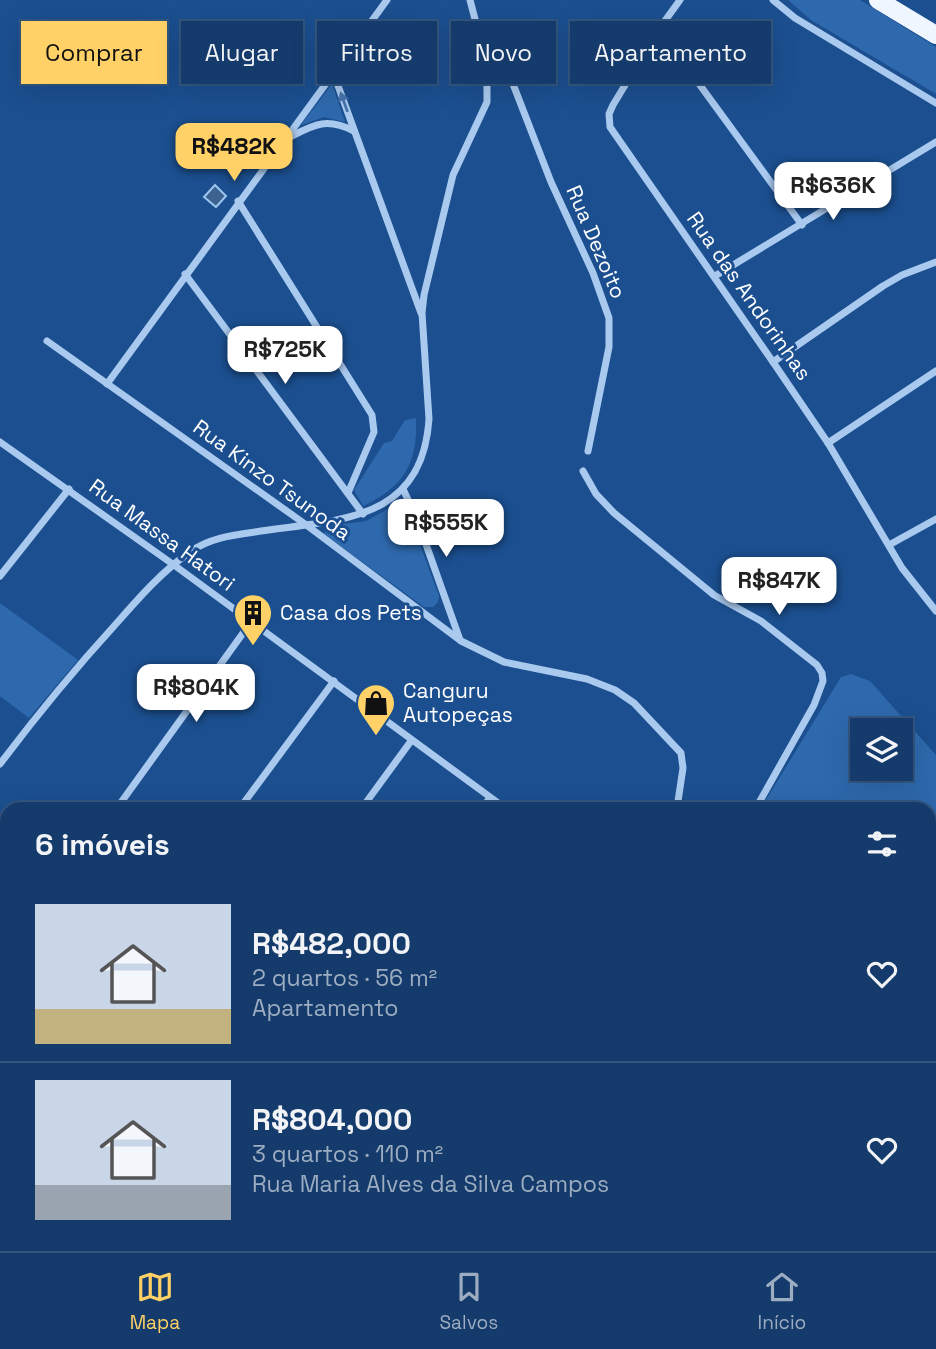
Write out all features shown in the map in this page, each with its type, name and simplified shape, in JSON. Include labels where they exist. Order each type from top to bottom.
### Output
[{"type":"main road","points":[[878,0],[936,35]]},
{"type":"street","points":[[371,21],[387,0]]},
{"type":"street","points":[[470,0],[475,21]]},
{"type":"street","name":"Rua das Andorinhas","points":[[665,21],[680,0]]},
{"type":"street","points":[[773,0],[795,18],[936,103]]},
{"type":"street","points":[[107,384],[324,84]]},
{"type":"street","points":[[337,84],[422,313]]},
{"type":"street","points":[[0,764],[51,696],[161,574],[191,551],[207,542],[229,536],[363,514],[384,504],[404,489],[420,463],[428,435],[422,313],[436,242],[453,175],[487,102],[487,84]]},
{"type":"street","name":"Rua Dezoito","points":[[513,84],[551,182],[593,273],[609,318],[609,347],[588,452]]},
{"type":"street","name":"Rua das Andorinhas","points":[[626,84],[609,114],[610,127],[828,443],[902,568],[936,611]]},
{"type":"street","points":[[699,84],[802,225]]},
{"type":"street","points":[[282,141],[321,123],[337,123],[354,131]]},
{"type":"street","points":[[715,276],[936,142]]},
{"type":"street","points":[[238,201],[372,415],[374,432],[348,493]]},
{"type":"street","points":[[773,362],[883,286],[902,275],[936,262]]},
{"type":"street","points":[[185,274],[363,514]]},
{"type":"street","name":"Rua Kinzo Tsunoda","points":[[47,341],[304,524],[461,640],[505,662],[587,679],[615,690],[634,703],[681,753],[683,768],[678,802]]},
{"type":"street","points":[[828,443],[936,371]]},
{"type":"street","name":"Rua Massa Hatori","points":[[0,442],[334,681],[496,802]]},
{"type":"street","points":[[583,471],[596,495],[614,513],[714,595],[761,621],[817,665],[822,673],[823,681],[814,705],[760,802]]},
{"type":"street","points":[[0,576],[69,489]]},
{"type":"street","points":[[404,489],[461,640]]},
{"type":"street","points":[[889,545],[936,519]]},
{"type":"street","points":[[121,802],[251,622]]},
{"type":"street","points":[[244,802],[334,681]]},
{"type":"street","points":[[366,802],[411,741]]},
{"type":"street","points":[[487,802],[490,798]]},
{"type":"shaded area","points":[[788,0],[860,0],[936,47],[936,94],[811,20]]},
{"type":"shaded area","points":[[332,84],[345,122],[324,117],[301,125]]},
{"type":"shaded area","points":[[215,185],[226,196],[216,207],[204,197]]},
{"type":"shaded area","points":[[416,418],[414,448],[406,472],[389,491],[363,506],[354,490],[384,443],[392,441],[405,420]]},
{"type":"shaded area","points":[[399,503],[406,507],[439,596],[433,607],[424,607],[324,534],[328,526],[366,521]]},
{"type":"shaded area","points":[[0,603],[78,660],[29,718],[0,696]]},
{"type":"shaded area","points":[[851,674],[870,681],[903,718],[850,718],[850,781],[913,781],[913,729],[936,755],[936,802],[765,802],[841,677]]},
{"type":"place","name":"Casa dos Pets","points":[[253,647]]},
{"type":"place","name":"Canguru Autopeças","points":[[376,737]]}]
